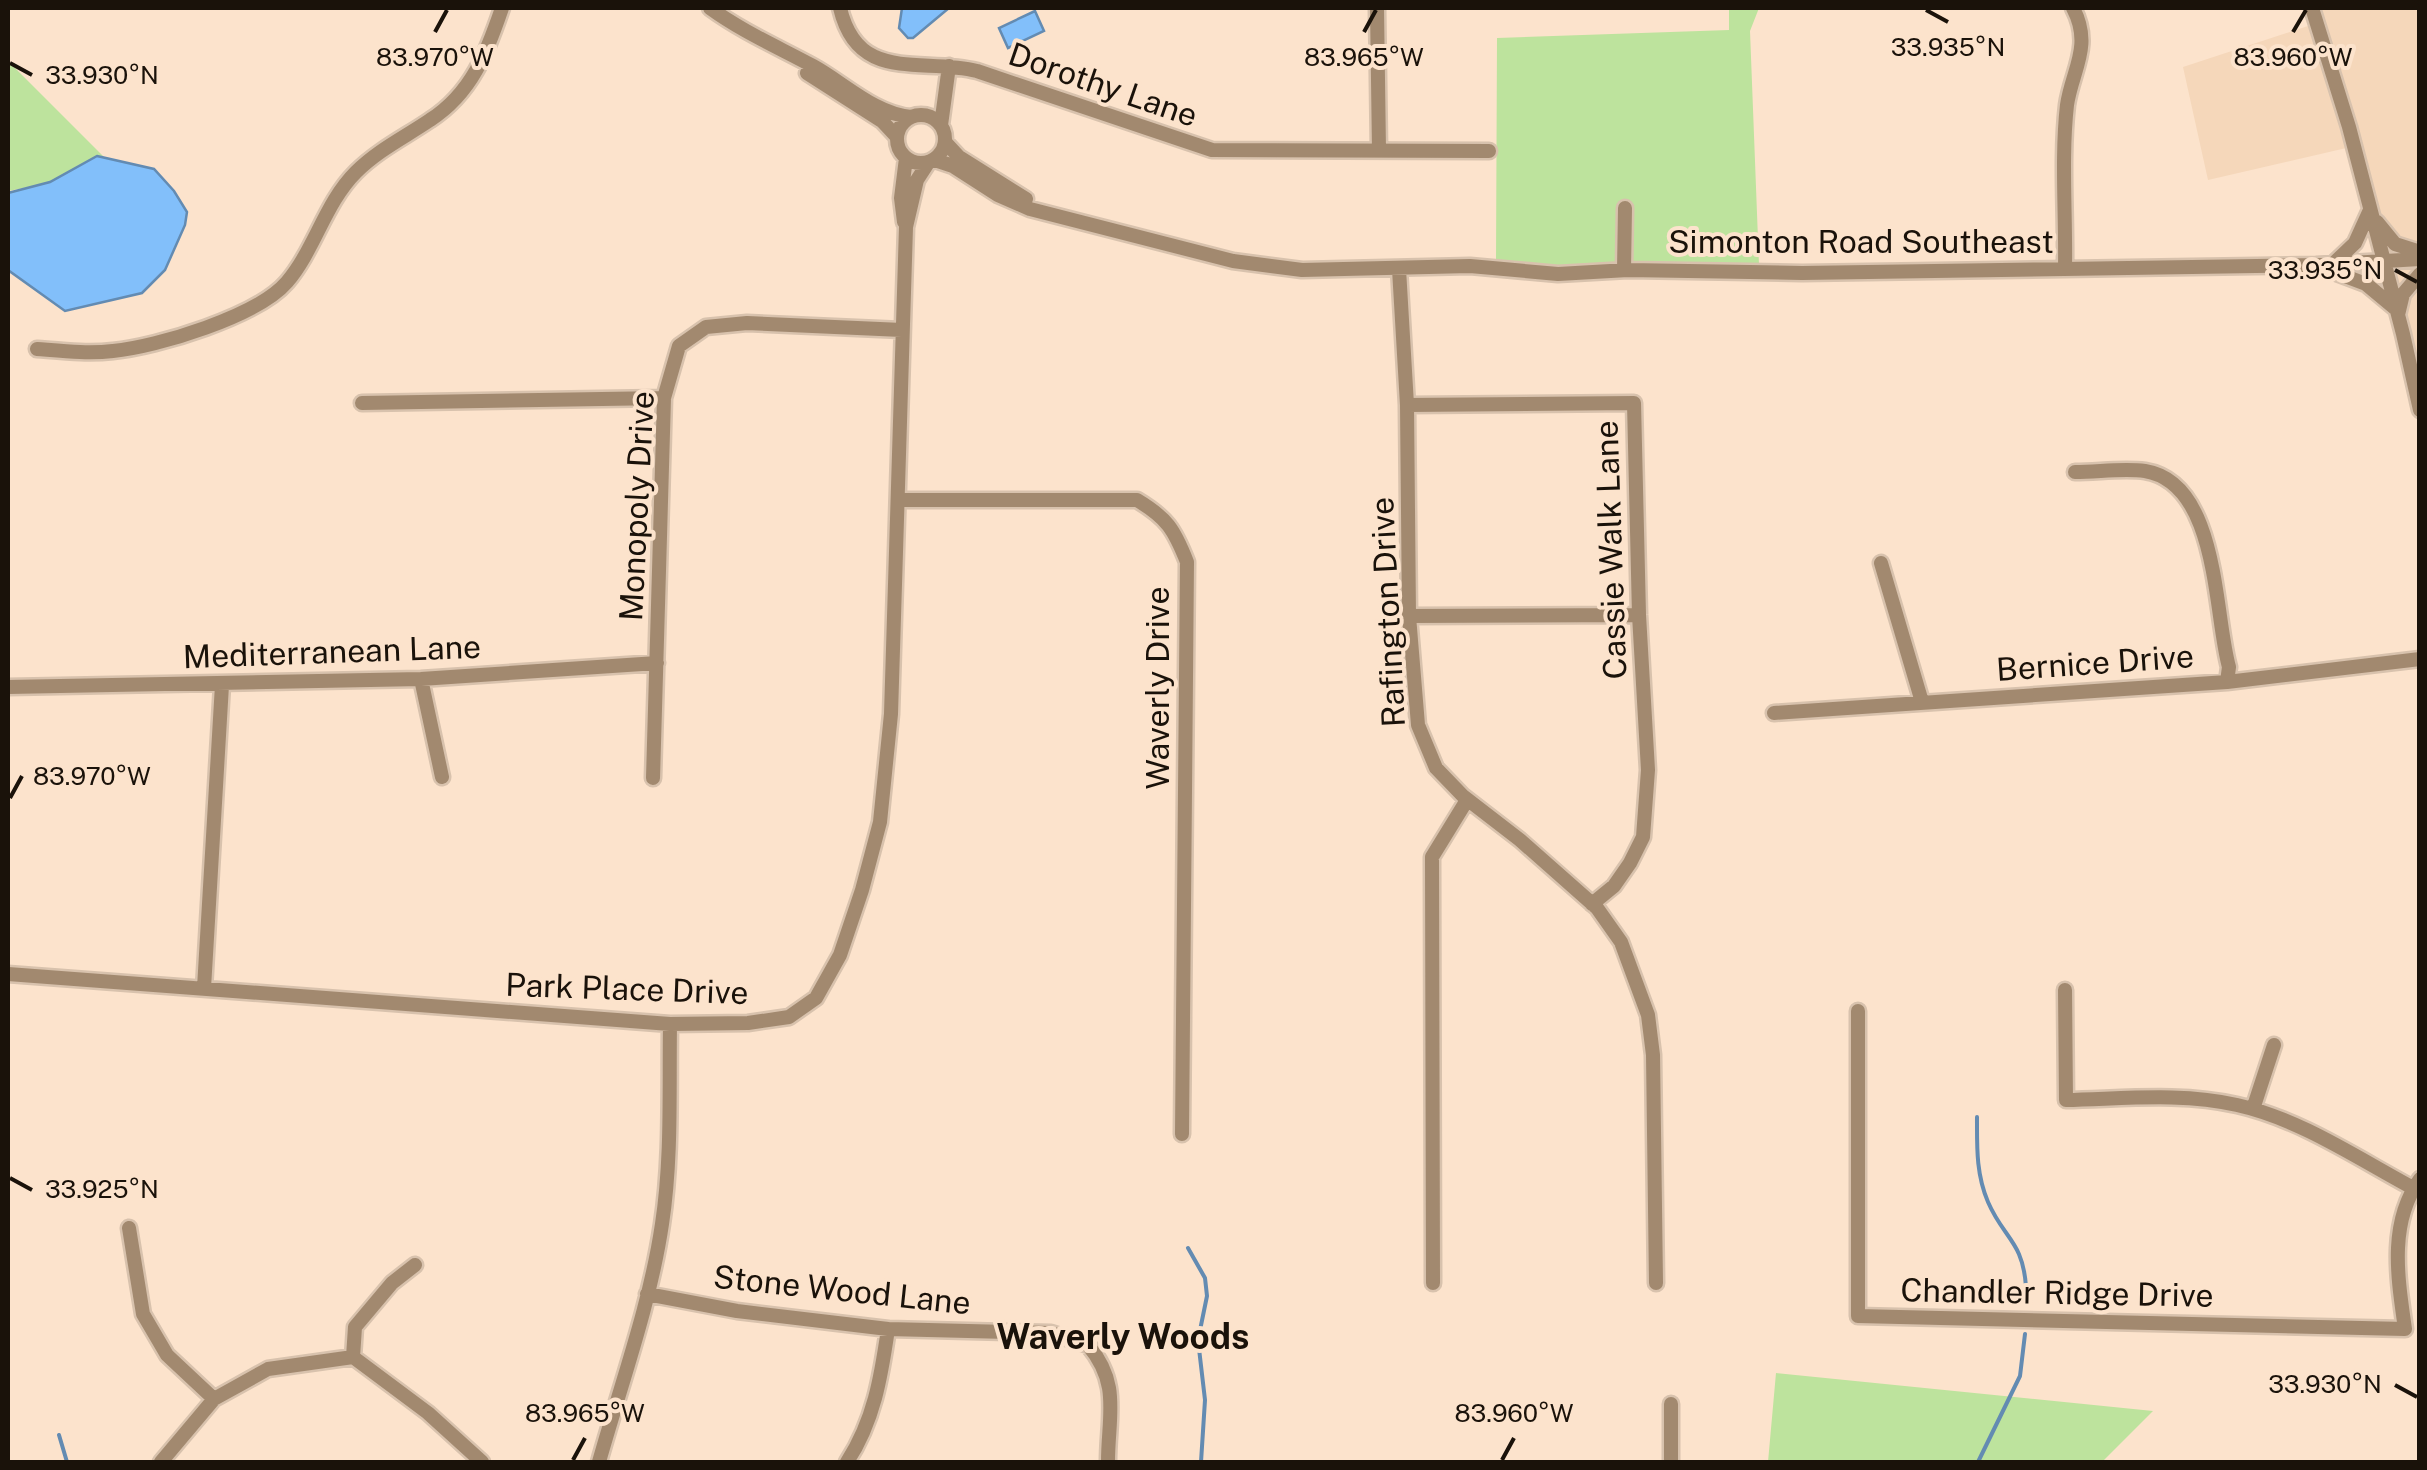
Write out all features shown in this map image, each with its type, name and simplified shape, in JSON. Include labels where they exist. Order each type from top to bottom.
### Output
[{"type":"street","points":[[37,349],[114,352],[165,342],[251,308],[278,290],[296,268],[352,176],[378,153],[444,110],[470,82],[489,48],[502,8]]},
{"type":"street","points":[[710,8],[882,121],[897,137]]},
{"type":"street","name":"Dorothy Lane","points":[[840,8],[848,31],[859,45],[884,62],[978,71],[1212,150],[1489,151]]},
{"type":"street","points":[[1377,8],[1379,151]]},
{"type":"street","points":[[2065,269],[2068,102],[2081,62],[2079,19],[2073,8]]},
{"type":"street","points":[[2312,8],[2331,62],[2420,410]]},
{"type":"street","points":[[784,54],[810,65],[889,113],[936,119],[941,125]]},
{"type":"street","points":[[949,66],[941,125],[946,143],[959,157],[1043,211]]},
{"type":"street","points":[[944,90],[930,108],[899,129],[897,145],[906,158],[920,164],[953,166],[1018,204],[1043,211]]},
{"type":"street","points":[[931,162],[946,143]]},
{"type":"street","name":"Park Place Drive","points":[[906,158],[901,198],[906,227]]},
{"type":"street","name":"Park Place Drive","points":[[8,974],[670,1024],[789,1018],[816,998],[840,955],[880,822],[896,641],[906,227],[917,180],[931,162]]},
{"type":"street","points":[[1624,270],[1625,208]]},
{"type":"street","name":"Simonton Road Southeast","points":[[1043,211],[1130,237],[1233,261],[1302,270],[1470,266],[1558,274],[1624,270],[1802,273],[2316,265],[2420,255]]},
{"type":"street","points":[[2371,213],[2395,244],[2420,255]]},
{"type":"street","points":[[2333,264],[2355,243],[2371,213]]},
{"type":"street","points":[[2316,265],[2366,284],[2397,312]]},
{"type":"street","name":"Rafington Drive","points":[[1399,269],[1407,405],[1409,616],[1418,724],[1436,768],[1468,800],[1592,904],[1620,942],[1648,1015],[1654,1055],[1656,1282]]},
{"type":"street","points":[[2397,312],[2403,294],[2420,274]]},
{"type":"street","name":"Monopoly Drive","points":[[653,778],[664,398],[679,346],[706,328],[747,323],[902,330]]},
{"type":"street","points":[[362,404],[664,398]]},
{"type":"street","name":"Cassie Walk Lane","points":[[1407,405],[1634,403],[1638,615],[1648,770],[1642,837],[1614,886],[1592,904]]},
{"type":"street","points":[[2075,472],[2152,474],[2171,483],[2192,507],[2211,556],[2228,682]]},
{"type":"street","name":"Waverly Drive","points":[[900,500],[1137,500],[1160,514],[1175,532],[1186,562],[1182,1134]]},
{"type":"street","points":[[1881,563],[1922,702]]},
{"type":"street","points":[[1409,616],[1638,615]]},
{"type":"street","name":"Bernice Drive","points":[[1774,713],[2228,682],[2420,659]]},
{"type":"street","name":"Mediterranean Lane","points":[[8,687],[421,679],[657,662]]},
{"type":"street","points":[[421,679],[442,778]]},
{"type":"street","points":[[204,988],[222,685]]},
{"type":"street","points":[[1433,1283],[1432,857],[1468,800]]},
{"type":"street","points":[[2065,990],[2066,1100],[2200,1099],[2253,1109],[2416,1183]]},
{"type":"street","name":"Chandler Ridge Drive","points":[[1858,1011],[1858,1316],[2405,1329],[2396,1262],[2402,1216],[2416,1183]]},
{"type":"street","points":[[599,1462],[647,1294],[662,1226],[670,1024]]},
{"type":"street","points":[[2253,1109],[2274,1045]]},
{"type":"street","points":[[129,1228],[143,1314],[168,1355],[214,1400]]},
{"type":"street","points":[[353,1357],[355,1327],[415,1264]]},
{"type":"street","name":"Stone Wood Lane","points":[[647,1294],[737,1311],[888,1329],[1051,1334],[1088,1345],[1106,1376],[1113,1404],[1108,1462]]},
{"type":"street","points":[[847,1462],[863,1437],[879,1386],[888,1329]]},
{"type":"street","points":[[162,1462],[214,1400],[268,1368],[353,1357],[428,1414],[482,1462]]},
{"type":"street","points":[[1671,1404],[1671,1462]]},
{"type":"shaded area","points":[[2310,8],[2419,8],[2419,393],[2388,247],[2355,146],[2208,180],[2183,67],[2314,24]]},
{"type":"green space","points":[[1729,8],[1759,8],[1750,31],[1759,265],[1546,266],[1496,260],[1497,38],[1729,30]]},
{"type":"green space","points":[[8,61],[128,181],[45,184],[8,191]]},
{"type":"green space","points":[[1776,1373],[2153,1411],[2102,1462],[1768,1462]]},
{"type":"water","points":[[902,8],[949,8],[908,38],[899,28]]},
{"type":"water","points":[[1035,11],[1044,31],[1008,48],[999,28]]},
{"type":"water","points":[[97,156],[154,169],[187,212],[185,225],[165,270],[142,293],[65,311],[8,270],[8,193],[50,182]]},
{"type":"waterway","points":[[1977,1117],[1978,1160],[1984,1192],[2017,1250],[2026,1287]]},
{"type":"waterway","points":[[1188,1248],[1205,1278],[1207,1296],[1198,1340],[1205,1400],[1201,1462]]},
{"type":"waterway","points":[[1978,1462],[2020,1376],[2025,1334]]},
{"type":"waterway","points":[[59,1435],[67,1462]]},
{"type":"district","name":"Waverly Woods","points":[[1123,1337]]}]
